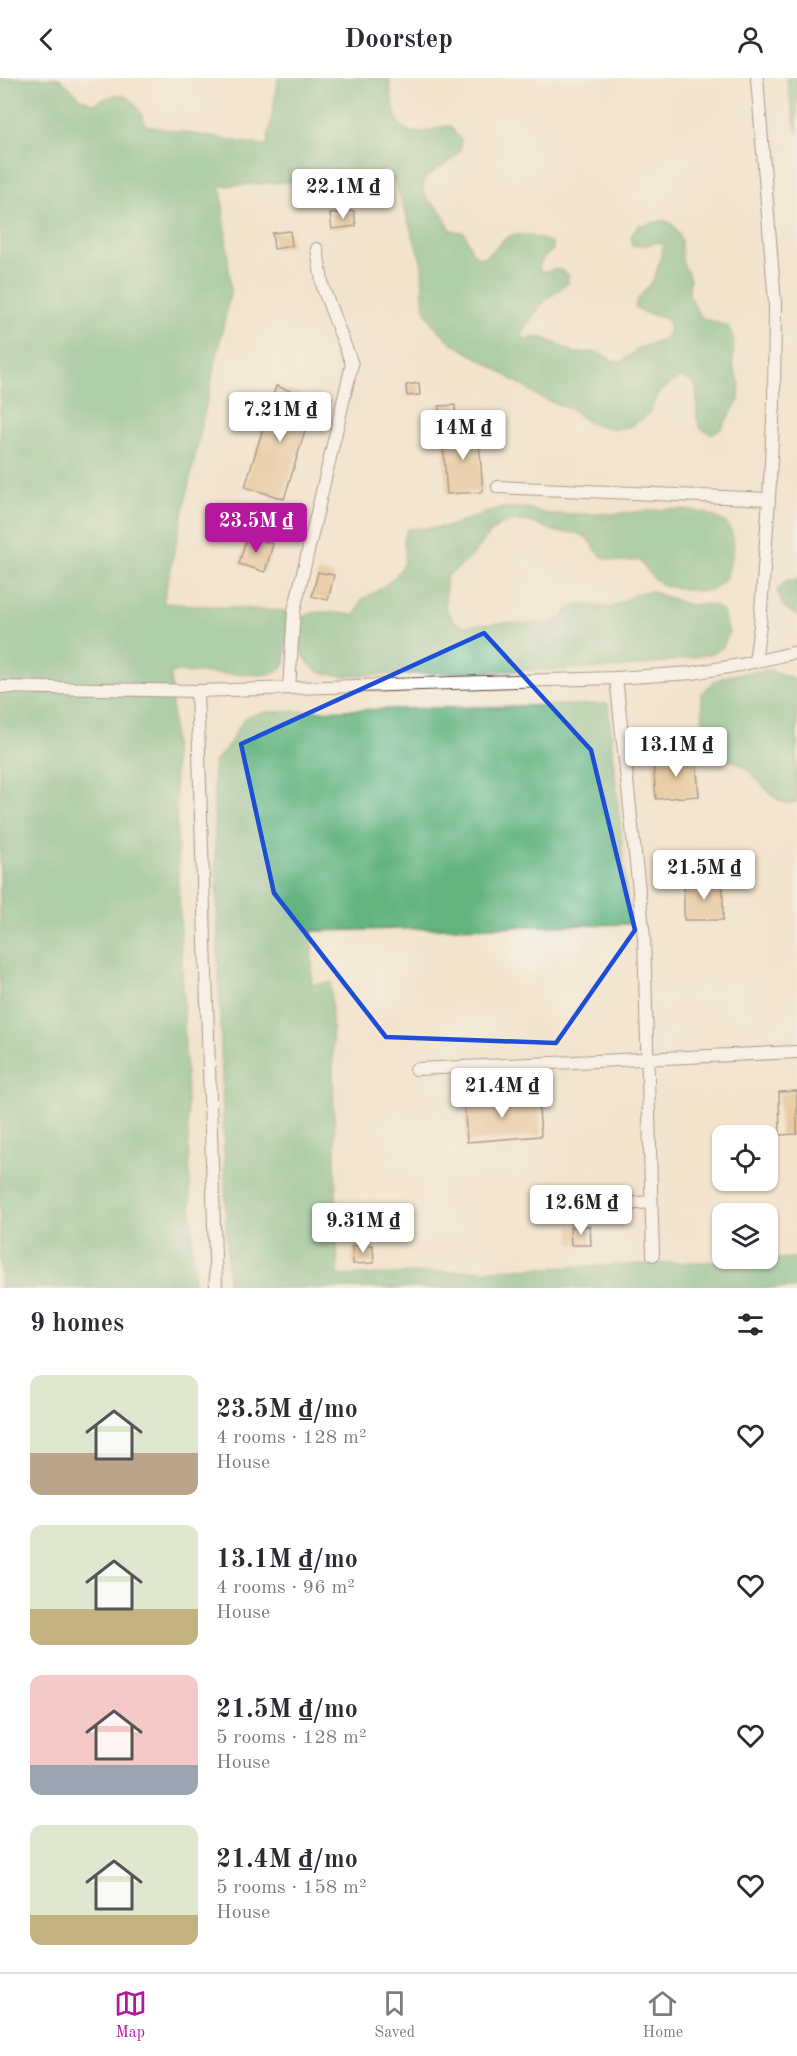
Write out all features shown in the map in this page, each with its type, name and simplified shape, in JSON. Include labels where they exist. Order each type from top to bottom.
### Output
[{"type":"lane","points":[[755,662],[760,625],[769,499],[774,401],[775,303],[757,78]]},
{"type":"lane","points":[[289,688],[294,611],[352,364],[323,288],[317,249]]},
{"type":"lane","points":[[498,487],[769,499]]},
{"type":"lane","points":[[0,687],[197,691],[616,678],[692,673],[797,652]]},
{"type":"lane","points":[[616,678],[644,937],[653,1255]]},
{"type":"lane","points":[[197,691],[216,1288]]},
{"type":"lane","points":[[417,1069],[797,1052]]},
{"type":"lane","points":[[576,1221],[575,1208],[651,1202]]},
{"type":"highlighted area","points":[[484,633],[591,750],[635,930],[556,1043],[386,1037],[274,893],[241,744]]},
{"type":"green space","points":[[0,78],[59,78],[82,99],[94,104],[113,96],[127,97],[137,108],[146,126],[267,146],[278,78],[389,78],[395,114],[404,128],[412,132],[422,132],[450,126],[461,141],[460,151],[450,161],[426,177],[423,190],[428,200],[441,211],[451,230],[465,233],[473,253],[480,257],[485,256],[506,238],[514,235],[531,236],[552,243],[553,250],[543,258],[539,267],[542,273],[553,270],[562,271],[568,275],[568,283],[546,299],[522,331],[524,339],[542,337],[575,353],[597,352],[615,362],[622,362],[639,348],[664,339],[670,329],[667,319],[645,313],[635,307],[656,274],[664,245],[658,242],[632,246],[631,236],[638,226],[665,220],[674,226],[681,240],[682,261],[690,279],[689,294],[699,315],[728,326],[734,340],[733,366],[740,384],[739,400],[721,429],[711,434],[700,428],[697,418],[697,388],[691,381],[681,377],[659,392],[649,413],[629,427],[614,429],[593,424],[573,410],[541,398],[452,343],[433,324],[423,303],[422,264],[396,183],[386,170],[378,172],[375,177],[221,186],[231,290],[163,603],[284,611],[289,614],[285,663],[278,671],[261,675],[171,672],[194,1288],[0,1288]]},
{"type":"green space","points":[[786,78],[797,78],[797,133]]},
{"type":"green space","points":[[499,508],[526,508],[547,514],[612,514],[669,509],[706,513],[725,522],[732,532],[734,547],[723,582],[712,590],[699,591],[665,586],[654,579],[639,560],[621,561],[605,558],[588,539],[580,534],[558,532],[527,521],[512,521],[490,533],[468,560],[446,577],[445,608],[454,621],[463,626],[501,623],[548,624],[562,619],[569,609],[577,606],[611,608],[638,593],[650,591],[690,605],[715,606],[723,612],[729,633],[722,648],[711,654],[614,668],[344,676],[323,673],[310,665],[298,640],[299,623],[304,617],[318,612],[355,615],[362,599],[382,588],[400,571],[405,557],[404,540],[408,529],[447,527]]},
{"type":"green space","points":[[797,579],[797,616],[783,606],[777,591],[787,580]]},
{"type":"green space","points":[[771,670],[797,680],[797,801],[789,803],[774,797],[742,765],[706,755],[701,694],[723,677]]},
{"type":"green space","points":[[608,704],[630,924],[312,931],[312,985],[331,982],[338,1276],[712,1261],[712,1269],[778,1269],[778,1259],[797,1258],[797,1288],[228,1288],[213,765],[245,719],[266,712]]},
{"type":"building","points":[[354,211],[356,226],[332,229],[330,214]]},
{"type":"building","points":[[290,231],[292,246],[274,249],[272,233]]},
{"type":"building","points":[[419,383],[420,395],[407,396],[406,385]]},
{"type":"building","points":[[276,386],[315,399],[284,499],[245,487]]},
{"type":"building","points":[[455,405],[456,424],[440,425],[439,406]]},
{"type":"building","points":[[478,428],[483,492],[447,494],[442,431]]},
{"type":"building","points":[[247,536],[273,544],[265,572],[239,564]]},
{"type":"building","points":[[318,572],[334,575],[328,600],[312,596]]},
{"type":"building","points":[[696,758],[699,796],[656,799],[653,761]]},
{"type":"building","points":[[684,882],[723,882],[723,920],[684,920]]},
{"type":"building","points":[[797,1091],[797,1134],[780,1135],[779,1092]]},
{"type":"building","points":[[538,1097],[541,1136],[467,1142],[464,1102]]},
{"type":"building","points":[[590,1226],[591,1245],[571,1245],[570,1227]]},
{"type":"building","points":[[373,1245],[374,1263],[353,1264],[352,1246]]}]
